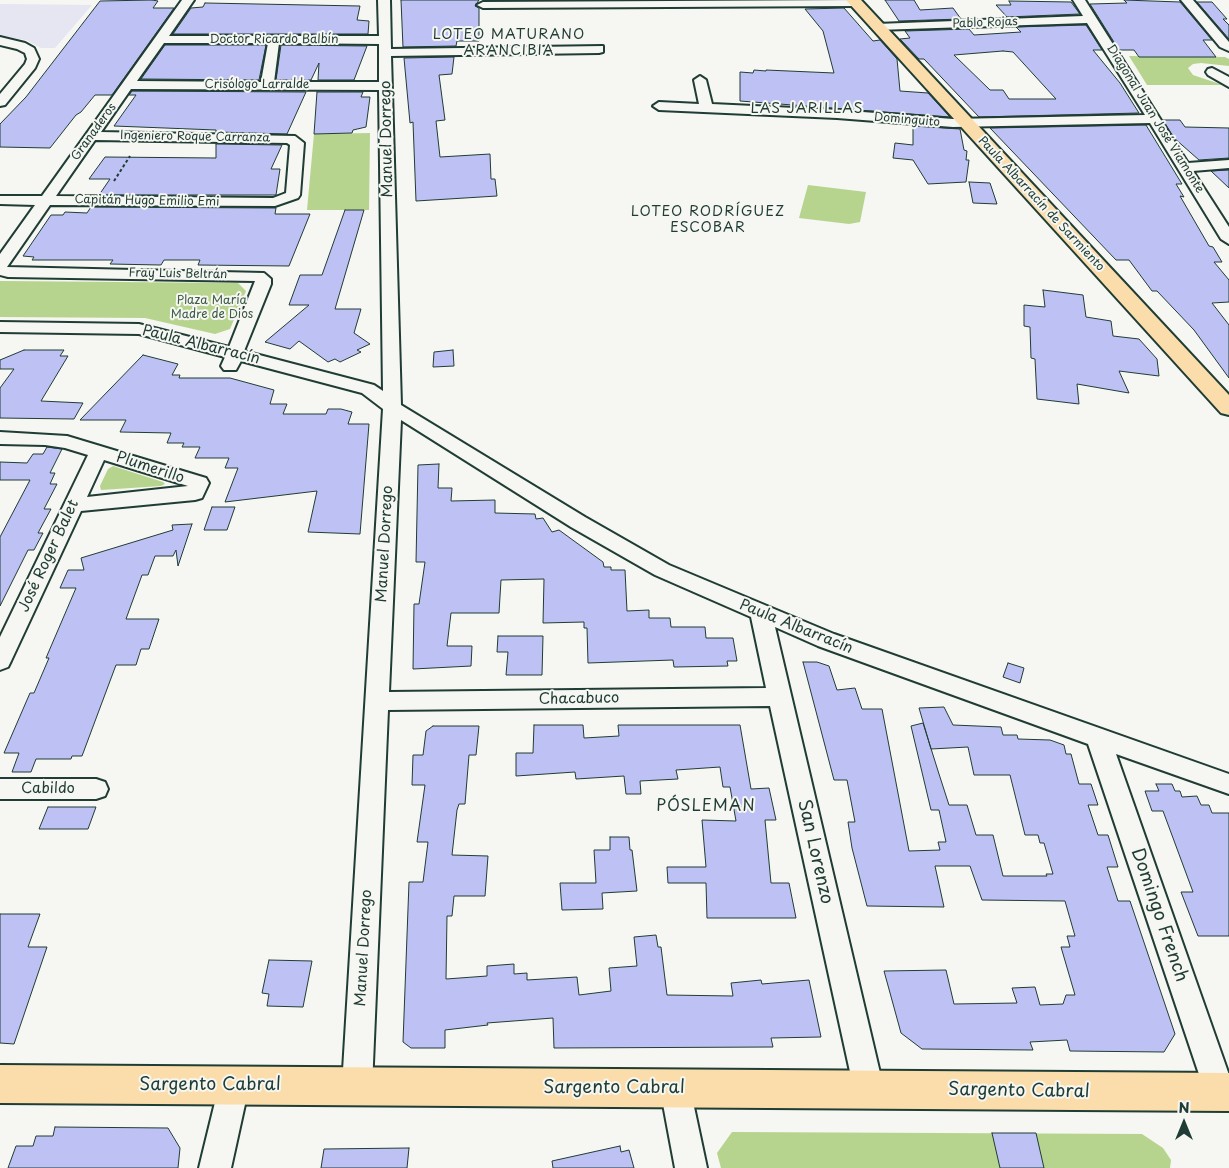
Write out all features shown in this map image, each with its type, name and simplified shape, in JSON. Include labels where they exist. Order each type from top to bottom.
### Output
[{"type":"main road","name":"Paula Albarracín de Sarmiento","points":[[854,2],[1229,408]]},
{"type":"main road","name":"Sargento Cabral","points":[[0,1084],[1224,1092]]},
{"type":"street","name":"Granaderos","points":[[0,264],[188,0]]},
{"type":"street","name":"Manuel Dorrego","points":[[357,1087],[392,407],[384,0]]},
{"type":"street","name":"Diagonal Juan José Viamonte","points":[[1079,0],[1229,239]]},
{"type":"street","points":[[1188,0],[1224,44],[1229,47]]},
{"type":"street","points":[[483,5],[854,2]]},
{"type":"street","name":"Pablo Rojas","points":[[877,27],[1092,19]]},
{"type":"street","name":"Doctor Ricardo Balbín","points":[[162,39],[274,40],[385,47],[599,49]]},
{"type":"street","points":[[267,85],[274,40]]},
{"type":"street","points":[[0,41],[12,53],[32,54],[33,62],[0,102]]},
{"type":"street","points":[[0,83],[12,53]]},
{"type":"street","points":[[1212,72],[1229,83]]},
{"type":"street","points":[[700,80],[706,108]]},
{"type":"street","name":"Crisólogo Larralde","points":[[129,85],[386,86]]},
{"type":"street","name":"Dominguito","points":[[659,106],[837,114],[967,123],[1156,120]]},
{"type":"street","name":"Ingeniero Roque Carranza","points":[[92,136],[285,138],[294,140],[297,143],[293,195]]},
{"type":"street","points":[[1185,167],[1229,164]]},
{"type":"street","name":"Capitán Hugo Emilio Emi","points":[[0,200],[275,202],[293,195]]},
{"type":"street","name":"Fray Luis Beltrán","points":[[0,270],[8,272],[258,276],[263,279],[263,284],[233,360]]},
{"type":"street","name":"Paula Albarracín","points":[[2,334],[133,341],[233,360],[392,407],[618,546],[662,570],[761,614],[876,659],[1229,784]]},
{"type":"street","name":"Plumerillo","points":[[0,438],[57,440],[99,451],[199,483],[195,492],[73,505]]},
{"type":"street","name":"José Roger Balet","points":[[0,661],[99,451]]},
{"type":"street","name":"San Lorenzo","points":[[761,614],[869,1090]]},
{"type":"street","name":"Chacabuco","points":[[377,701],[780,697]]},
{"type":"street","name":"Domingo French","points":[[1098,737],[1224,1092]]},
{"type":"street","name":"Cabildo","points":[[0,789],[96,789]]},
{"type":"street","points":[[215,1168],[234,1086]]},
{"type":"street","points":[[675,1088],[692,1168]]},
{"type":"path","points":[[114,181],[130,156]]},
{"type":"shaded area","points":[[0,4],[92,5],[55,48],[41,48],[26,40],[0,36]]},
{"type":"green space","points":[[1129,56],[1225,57],[1229,59],[1229,66],[1201,63],[1193,64],[1188,68],[1193,75],[1223,85],[1147,85]]},
{"type":"green space","points":[[370,133],[369,210],[307,210],[314,134]]},
{"type":"green space","points":[[808,185],[866,192],[860,222],[849,224],[799,218]]},
{"type":"green space","name":"Plaza María Madre de Dios","points":[[0,281],[238,283],[246,291],[230,329],[215,334],[145,318],[0,317]]},
{"type":"green space","points":[[113,466],[165,484],[161,486],[101,490],[100,486],[108,469]]},
{"type":"green space","points":[[732,1132],[1142,1134],[1163,1148],[1171,1160],[1170,1168],[721,1168],[717,1153]]},
{"type":"building","points":[[401,0],[479,0],[475,6],[479,8],[479,41],[457,41],[456,46],[403,47]]},
{"type":"building","points":[[885,0],[914,0],[920,10],[953,8],[961,19],[899,21]]},
{"type":"building","points":[[1124,0],[1180,2],[1212,40],[1203,40],[1216,57],[1139,57],[1134,50],[1119,50],[1090,4],[1127,3]]},
{"type":"building","points":[[100,1],[158,1],[153,8],[174,8],[112,95],[95,95],[81,112],[76,115],[50,148],[0,147],[0,124],[26,97]]},
{"type":"building","points":[[1009,1],[1071,2],[1080,14],[1007,17],[996,5],[1011,5]]},
{"type":"building","points":[[1197,2],[1212,2],[1227,19],[1223,19],[1229,25],[1229,39]]},
{"type":"building","points":[[205,3],[360,6],[357,20],[369,21],[368,34],[173,34],[191,8],[203,7]]},
{"type":"building","points":[[844,8],[873,41],[880,40],[897,59],[900,91],[928,93],[950,117],[740,101],[740,72],[753,73],[754,70],[766,70],[834,73],[823,31],[805,9]]},
{"type":"building","points":[[1086,25],[1102,50],[1093,50],[1120,83],[1139,113],[979,117],[924,59],[919,59],[900,39],[910,38],[905,31],[969,29],[974,35],[1021,32],[1016,27]],"holes":[[[1003,51],[1013,52],[1056,99],[1009,99],[1003,90],[990,90],[954,55]]]},
{"type":"building","points":[[165,45],[266,45],[259,80],[141,79]]},
{"type":"building","points":[[281,45],[367,46],[354,80],[318,80],[319,63],[311,80],[276,80]]},
{"type":"building","points":[[454,57],[452,74],[439,75],[445,120],[436,121],[440,157],[490,154],[491,179],[495,179],[497,196],[416,201],[413,122],[410,123],[404,58]]},
{"type":"building","points":[[132,91],[306,92],[287,134],[114,126],[136,95],[129,95]]},
{"type":"building","points":[[317,92],[363,92],[361,97],[370,97],[366,127],[353,130],[352,133],[314,134]]},
{"type":"building","points":[[1163,120],[1180,120],[1185,127],[1229,128],[1229,158],[1199,160],[1174,138]]},
{"type":"building","points":[[1146,125],[1182,184],[1176,184],[1184,197],[1180,196],[1209,246],[1213,247],[1222,262],[1214,262],[1229,280],[1229,302],[1212,303],[1229,325],[1229,378],[1194,330],[1157,291],[1152,291],[1129,260],[1116,260],[990,128]]},
{"type":"building","points":[[913,126],[960,129],[964,150],[967,151],[966,160],[969,160],[966,182],[928,184],[913,160],[893,158],[895,143],[913,145]]},
{"type":"building","points":[[216,144],[282,145],[271,169],[280,169],[276,195],[99,195],[110,179],[89,179],[105,157],[216,158]]},
{"type":"building","points":[[1229,170],[1229,188],[1211,171]]},
{"type":"building","points":[[969,182],[990,183],[997,204],[973,203]]},
{"type":"building","points":[[91,207],[276,208],[275,214],[310,214],[289,266],[198,265],[200,260],[164,260],[161,265],[110,264],[113,260],[32,260],[34,257],[23,256],[51,215],[63,215],[65,212],[87,213]]},
{"type":"building","points":[[345,210],[364,210],[335,309],[361,309],[354,333],[370,344],[357,350],[361,352],[340,362],[335,359],[328,362],[299,341],[290,349],[265,342],[309,305],[289,305],[300,275],[322,275]]},
{"type":"building","points":[[1043,290],[1083,295],[1086,317],[1111,321],[1113,336],[1139,339],[1157,359],[1159,376],[1119,371],[1129,393],[1077,384],[1079,404],[1037,399],[1035,359],[1031,358],[1030,327],[1024,326],[1024,305],[1045,307]]},
{"type":"building","points":[[24,350],[64,350],[60,356],[68,356],[41,401],[83,403],[74,419],[0,418],[0,388],[14,369],[0,369],[0,360]]},
{"type":"building","points":[[453,350],[454,366],[433,367],[434,352]]},
{"type":"building","points":[[143,355],[178,364],[172,375],[180,375],[179,378],[230,378],[274,390],[270,404],[287,404],[283,414],[326,414],[328,409],[341,409],[352,412],[348,424],[369,424],[360,534],[308,532],[317,491],[225,502],[238,468],[225,468],[229,458],[195,458],[200,447],[182,447],[184,443],[167,443],[171,433],[120,432],[126,420],[80,420]]},
{"type":"building","points":[[47,447],[62,449],[50,473],[55,473],[50,484],[57,484],[44,509],[51,509],[38,533],[43,533],[34,550],[28,550],[0,606],[0,537],[30,480],[0,480],[0,462],[27,463],[33,454],[43,454]]},
{"type":"building","points":[[439,464],[438,488],[452,488],[451,501],[495,500],[495,513],[535,514],[536,519],[543,518],[552,532],[559,530],[603,562],[604,567],[611,567],[611,570],[625,570],[627,611],[649,610],[649,618],[670,618],[671,627],[705,627],[706,638],[733,638],[737,661],[727,661],[728,666],[674,667],[673,660],[588,663],[587,628],[584,628],[584,622],[543,623],[544,579],[501,580],[499,613],[451,613],[447,646],[472,646],[471,666],[413,669],[414,604],[419,604],[425,562],[416,562],[418,465]]},
{"type":"building","points":[[212,507],[235,507],[227,530],[204,530]]},
{"type":"building","points":[[192,524],[178,566],[176,550],[173,556],[155,556],[148,575],[142,575],[126,619],[159,619],[149,649],[141,649],[136,665],[116,665],[82,756],[72,756],[71,759],[36,759],[31,772],[12,772],[19,753],[4,753],[30,693],[34,693],[49,658],[46,658],[76,588],[60,588],[68,570],[84,570],[81,558],[173,530],[172,525]]},
{"type":"building","points":[[498,636],[543,636],[542,675],[506,675],[508,652],[497,652]]},
{"type":"building","points":[[803,662],[817,662],[829,666],[837,690],[855,688],[862,709],[882,709],[909,851],[940,850],[938,842],[946,842],[939,810],[931,810],[911,726],[923,723],[929,742],[919,708],[944,707],[953,725],[1001,727],[1003,735],[1017,735],[1018,739],[1050,740],[1064,745],[1066,754],[1071,754],[1079,784],[1091,784],[1098,805],[1088,805],[1098,835],[1108,835],[1118,867],[1107,867],[1118,901],[1130,901],[1175,1034],[1164,1052],[1070,1051],[1067,1040],[1030,1042],[1033,1050],[922,1049],[901,1033],[884,971],[946,970],[954,1004],[1017,1003],[1012,988],[1035,987],[1040,1005],[1063,1004],[1066,995],[1075,995],[1061,947],[1070,947],[1067,936],[1075,936],[1065,901],[982,900],[970,866],[935,866],[944,907],[867,906],[852,848],[848,822],[855,822],[847,780],[834,780]],"holes":[[[968,747],[974,775],[1010,775],[1025,835],[1038,835],[1040,843],[1044,843],[1053,874],[1046,874],[1047,876],[1003,876],[993,835],[976,835],[967,805],[949,805],[931,749]]]},
{"type":"building","points":[[1008,663],[1024,668],[1020,683],[1003,677]]},
{"type":"building","points":[[534,725],[583,725],[584,738],[619,736],[618,725],[740,725],[751,789],[769,788],[776,820],[765,820],[771,883],[789,883],[796,918],[707,918],[706,883],[668,883],[667,867],[706,867],[702,820],[736,821],[730,787],[723,787],[720,767],[676,770],[678,779],[640,781],[641,794],[626,794],[624,776],[576,779],[575,772],[516,776],[516,753],[533,753]]},
{"type":"building","points":[[433,726],[479,726],[476,755],[469,755],[465,804],[459,804],[457,810],[452,855],[488,856],[485,896],[454,896],[452,916],[447,916],[446,979],[487,976],[487,966],[514,964],[514,974],[527,973],[527,980],[577,977],[579,995],[611,991],[609,968],[637,966],[634,937],[656,935],[658,947],[661,947],[667,995],[733,996],[731,983],[761,980],[762,984],[809,980],[821,1037],[771,1038],[773,1047],[554,1048],[553,1018],[487,1023],[488,1025],[445,1030],[445,1048],[411,1048],[403,1042],[409,882],[423,882],[428,842],[417,842],[425,785],[412,785],[413,755],[423,755],[426,731]]},
{"type":"building","points":[[1156,784],[1172,784],[1175,791],[1180,791],[1182,797],[1197,796],[1201,805],[1209,805],[1212,813],[1229,813],[1229,936],[1198,936],[1181,892],[1193,892],[1163,811],[1152,811],[1145,791],[1159,791]]},
{"type":"building","points":[[48,807],[96,807],[88,829],[39,829]]},
{"type":"building","points":[[610,837],[629,837],[637,891],[602,893],[603,909],[562,910],[560,883],[596,883],[594,850],[610,850]]},
{"type":"building","points":[[0,914],[40,914],[28,947],[47,947],[14,1044],[0,1043]]},
{"type":"building","points":[[269,960],[312,961],[303,1007],[267,1006],[269,994],[262,993]]},
{"type":"building","points":[[55,1127],[168,1128],[180,1148],[178,1168],[8,1168],[16,1146],[33,1146],[36,1136],[53,1136]]},
{"type":"building","points":[[992,1133],[1036,1133],[1044,1168],[1000,1168]]},
{"type":"building","points":[[620,1146],[621,1152],[629,1150],[634,1168],[553,1168],[552,1161]]},
{"type":"building","points":[[409,1148],[407,1168],[321,1168],[324,1149]]},
{"type":"district","name":"LOTEO MATURANO ARANCIBIA","points":[[509,43]]},
{"type":"district","name":"LAS JARILLAS","points":[[807,109]]},
{"type":"district","name":"LOTEO RODRÍGUEZ ESCOBAR","points":[[708,220]]},
{"type":"district","name":"PÓSLEMAN","points":[[706,807]]}]
